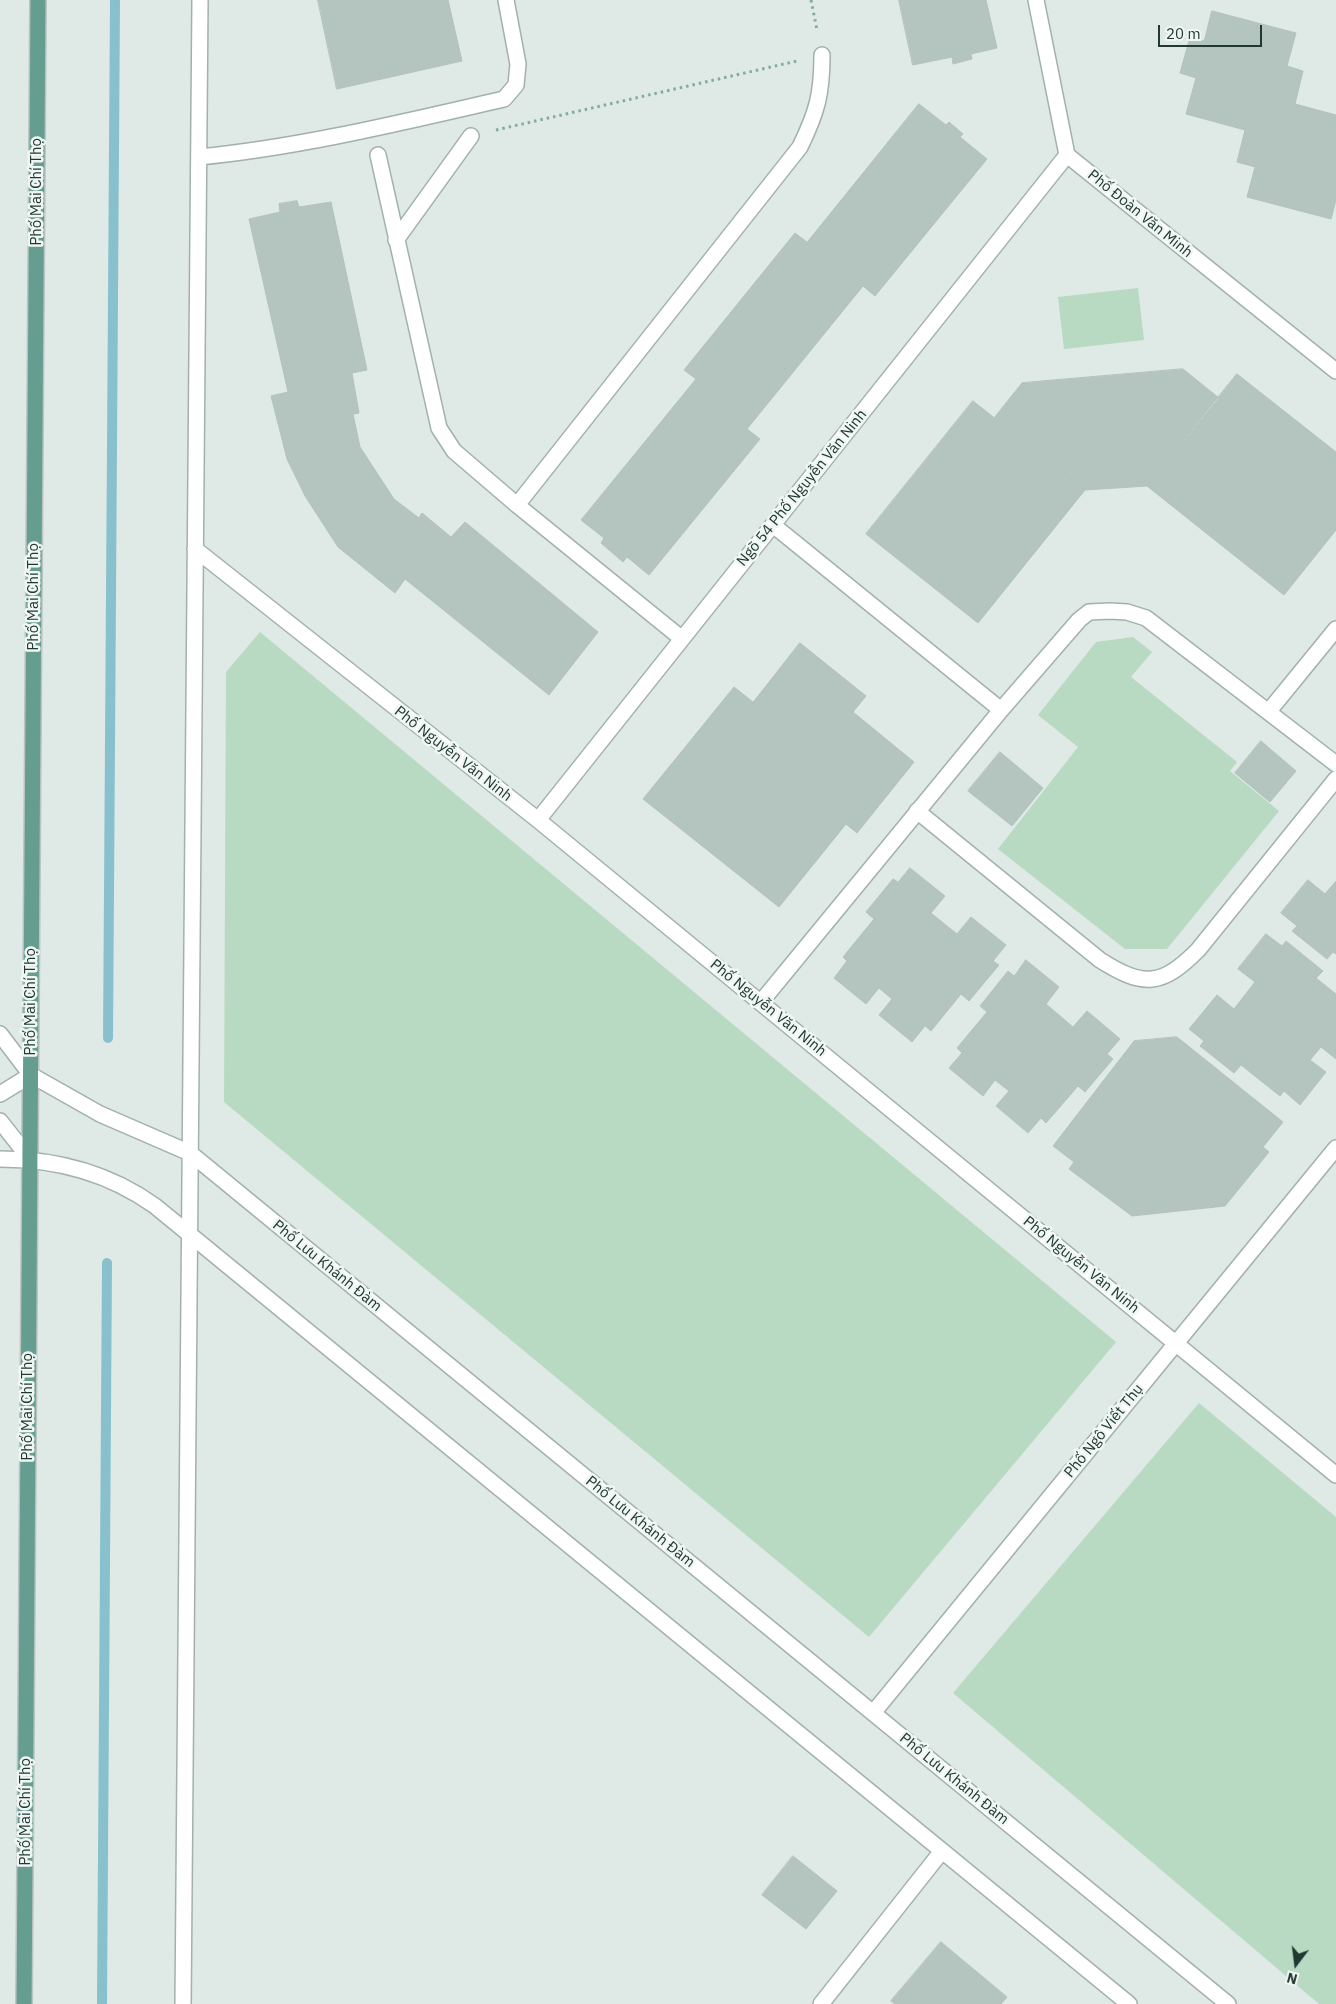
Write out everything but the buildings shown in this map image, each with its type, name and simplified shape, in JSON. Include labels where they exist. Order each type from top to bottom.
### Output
[{"type":"main road","name":"Phố Mai Chí Thọ","points":[[24,2004],[38,0]]},
{"type":"street","points":[[183,2004],[188,1233],[200,0]]},
{"type":"street","points":[[199,157],[239,153],[376,128],[504,99],[516,86],[518,64],[506,0]]},
{"type":"street","points":[[1036,0],[1067,155]]},
{"type":"street","points":[[517,505],[800,147],[815,117],[822,87],[822,55]]},
{"type":"street","points":[[396,240],[471,136]]},
{"type":"street","points":[[378,155],[439,428],[454,451],[517,505],[681,638]]},
{"type":"street","name":"Phố Đoàn Văn Minh","points":[[1067,155],[1336,371]]},
{"type":"street","name":"Ngõ 54 Phố Nguyễn Văn Ninh","points":[[538,820],[1067,155]]},
{"type":"street","points":[[773,525],[1001,710]]},
{"type":"street","name":"Phố Nguyễn Văn Ninh","points":[[195,549],[538,820],[1336,1475]]},
{"type":"street","points":[[761,1002],[1001,710],[1079,620],[1089,612],[1127,612],[1146,618],[1269,710],[1336,764]]},
{"type":"street","points":[[1269,710],[1336,629]]},
{"type":"street","points":[[917,811],[1100,960],[1119,972],[1152,979],[1164,978],[1178,970],[1198,950],[1336,779]]},
{"type":"street","points":[[0,1034],[31,1074],[0,1094]]},
{"type":"street","name":"Phố Lưu Khánh Đàm","points":[[31,1074],[100,1114],[190,1154],[1228,2004]]},
{"type":"street","points":[[0,1122],[30,1159]]},
{"type":"street","name":"Phố Ngô Viết Thụ","points":[[873,1713],[1336,1148]]},
{"type":"street","points":[[0,1159],[30,1159],[76,1167],[127,1189],[147,1200],[1129,2004]]},
{"type":"street","points":[[821,2004],[942,1851]]},
{"type":"path","points":[[471,136],[822,55],[811,0]]},
{"type":"green space","points":[[1138,288],[1144,340],[1064,349],[1058,297]]},
{"type":"green space","points":[[260,632],[1116,1342],[869,1637],[224,1102],[226,672]]},
{"type":"green space","points":[[1133,637],[1152,652],[1131,677],[1237,762],[1230,771],[1279,811],[1167,949],[1125,949],[998,849],[1078,747],[1038,715],[1096,642]]},
{"type":"green space","points":[[1199,1403],[1336,1517],[1336,2004],[1319,2004],[953,1693]]},
{"type":"waterway","points":[[108,1038],[115,0]]},
{"type":"waterway","points":[[102,2004],[107,1263]]}]
